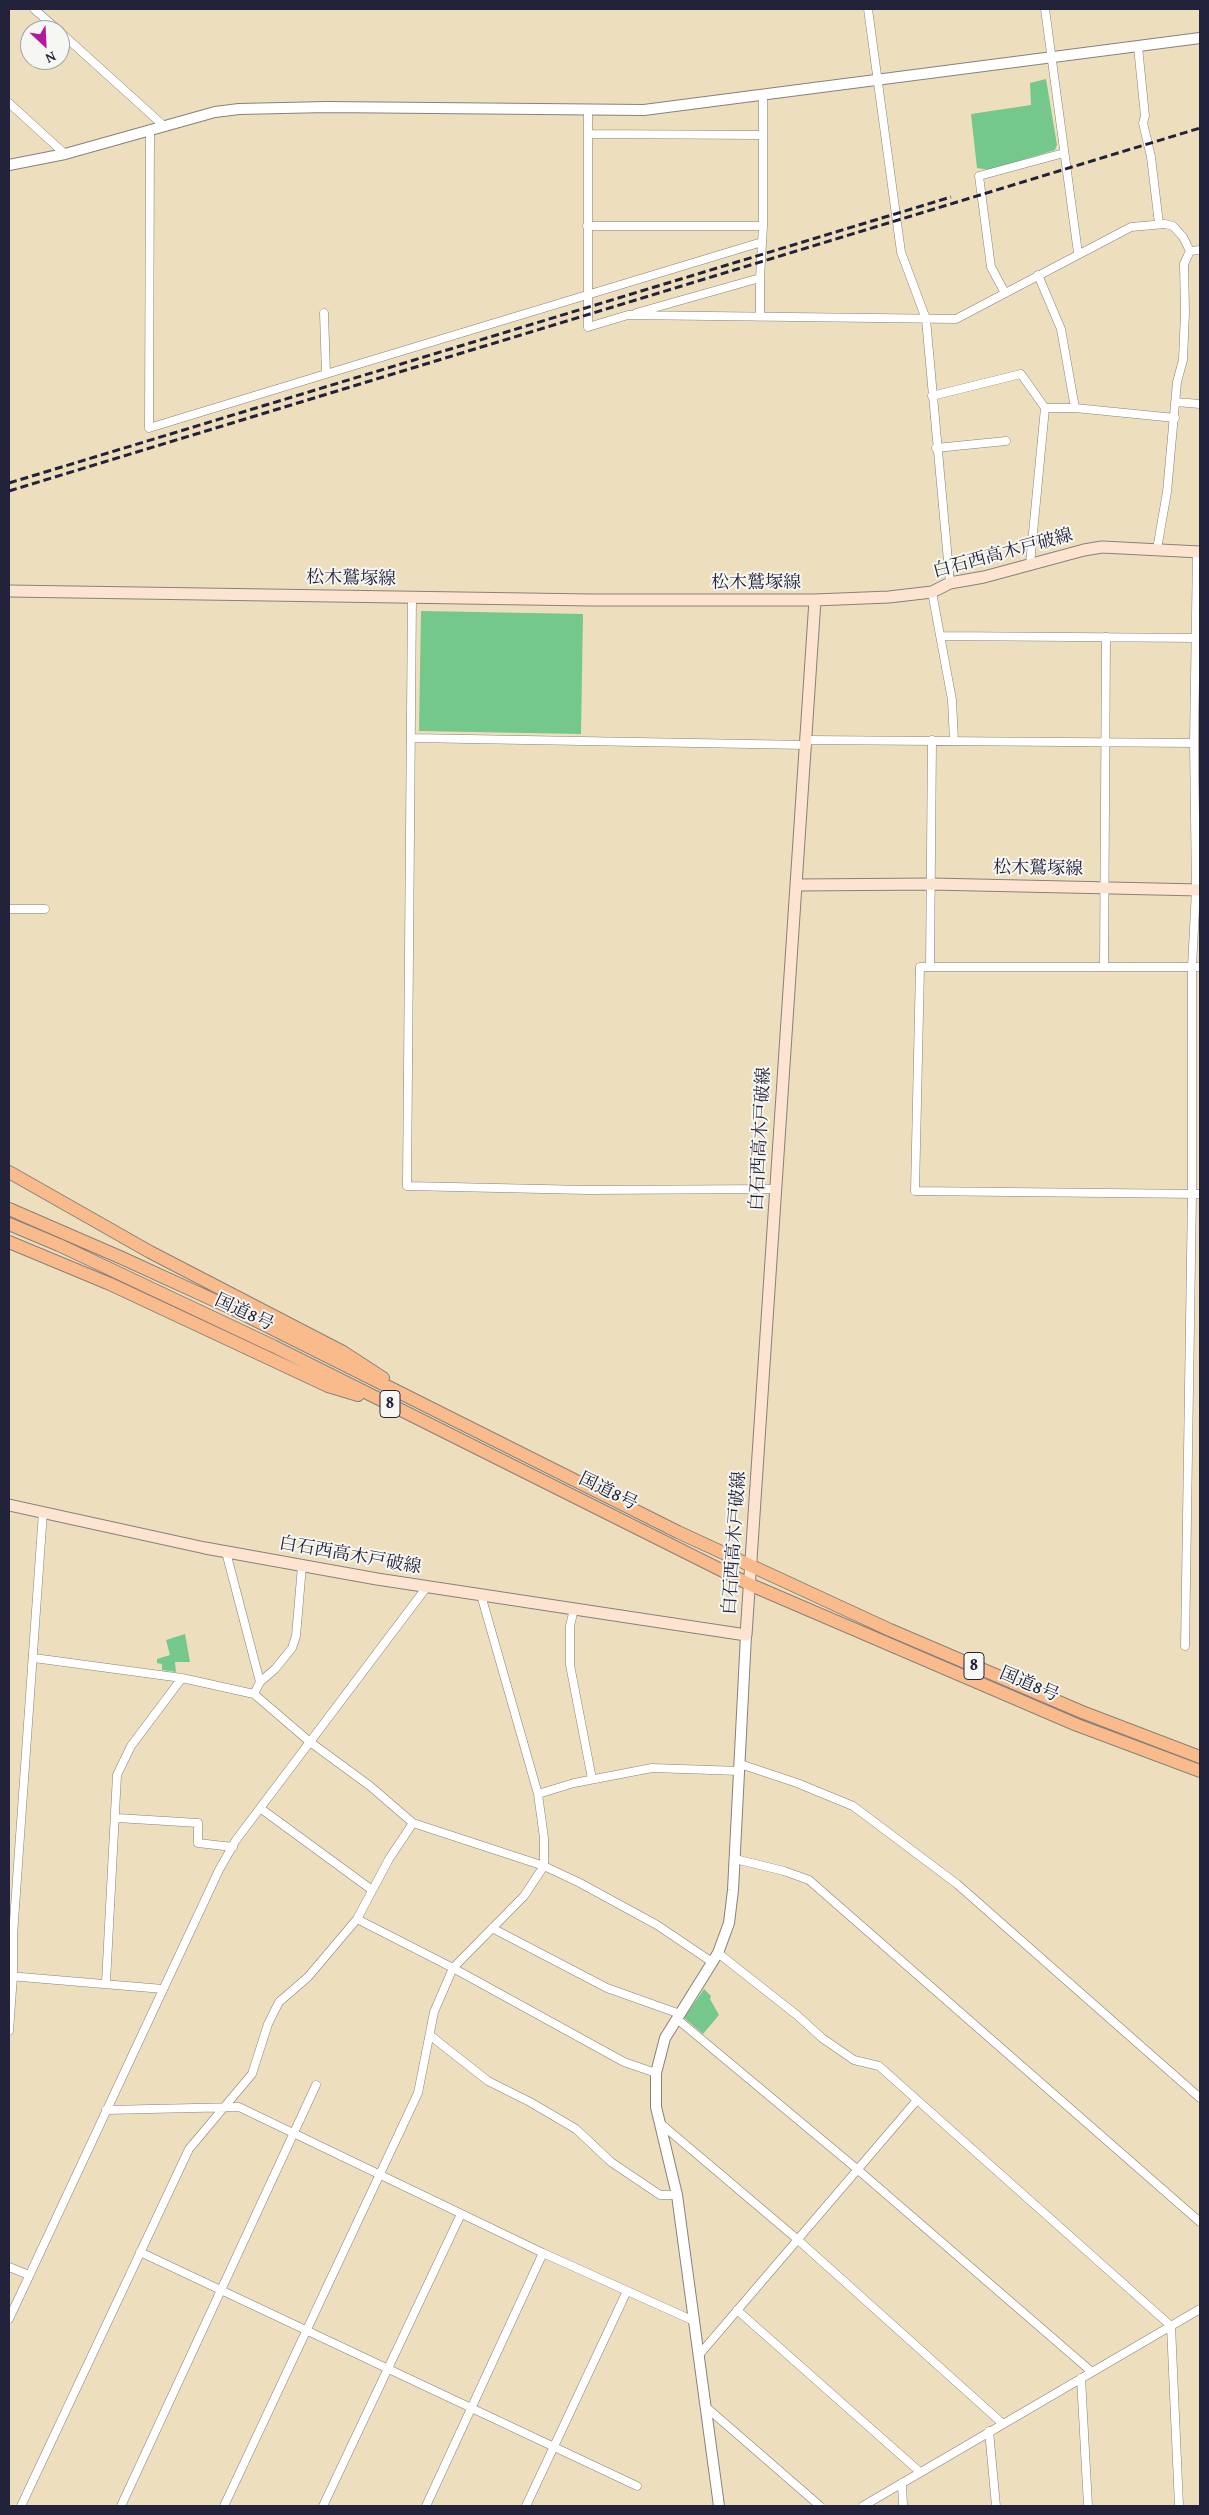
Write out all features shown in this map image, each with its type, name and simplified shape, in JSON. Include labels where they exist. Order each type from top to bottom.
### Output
[{"type":"highway","points":[[9,1172],[150,1252],[343,1352],[436,1412]]},
{"type":"highway","name":"国道8号","points":[[9,1209],[231,1308],[436,1412],[752,1566],[890,1630],[1082,1712],[1200,1757]]},
{"type":"highway","name":"国道8号","points":[[9,1224],[273,1346],[751,1585],[1077,1725],[1200,1772]]},
{"type":"highway","points":[[9,1242],[110,1284],[328,1386],[392,1405]]},
{"type":"main road","name":"白石西高木戸破線","points":[[815,600],[889,597],[932,592],[950,583],[984,577],[1102,547],[1199,552]]},
{"type":"main road","name":"松木鷲塚線","points":[[9,592],[815,600],[797,885],[932,884],[1198,890]]},
{"type":"main road","name":"白石西高木戸破線","points":[[9,1505],[226,1552],[426,1588],[747,1631],[789,967],[797,885]]},
{"type":"street","points":[[34,9],[46,20]]},
{"type":"street","points":[[868,9],[901,252],[926,319],[936,448],[950,583]]},
{"type":"street","points":[[1045,9],[1078,253]]},
{"type":"street","points":[[9,165],[65,154],[215,112],[239,109],[327,106],[644,110],[1200,38]]},
{"type":"street","points":[[70,41],[164,126]]},
{"type":"street","points":[[1138,47],[1144,122],[1151,157],[1159,224]]},
{"type":"street","points":[[760,317],[763,226],[763,94]]},
{"type":"street","points":[[9,103],[65,154]]},
{"type":"street","points":[[588,110],[590,134],[588,327],[760,278]]},
{"type":"street","points":[[150,130],[149,428],[762,242]]},
{"type":"street","points":[[590,134],[763,134]]},
{"type":"street","points":[[1005,293],[991,267],[979,176],[1064,153]]},
{"type":"street","points":[[628,315],[956,319],[1078,253],[1131,227],[1159,224],[1173,226],[1183,237],[1190,251]]},
{"type":"street","points":[[588,226],[763,226]]},
{"type":"street","points":[[1190,251],[1200,250]]},
{"type":"street","points":[[1157,549],[1167,492],[1177,382],[1183,360],[1184,264],[1190,251]]},
{"type":"street","points":[[1038,275],[1061,329],[1075,408]]},
{"type":"street","points":[[324,313],[326,374]]},
{"type":"street","points":[[932,396],[1021,374],[1045,408],[1030,564]]},
{"type":"street","points":[[1176,402],[1200,404]]},
{"type":"street","points":[[1045,408],[1075,408],[1175,418]]},
{"type":"street","points":[[936,448],[1006,442]]},
{"type":"street","points":[[1185,1646],[1196,1194],[1198,890],[1194,743],[1199,638],[1199,552]]},
{"type":"street","points":[[932,592],[952,700],[954,741]]},
{"type":"street","points":[[412,597],[407,1186],[587,1190],[776,1189]]},
{"type":"street","points":[[941,636],[1199,638]]},
{"type":"street","points":[[1104,967],[1106,637]]},
{"type":"street","points":[[412,738],[807,743],[932,740],[1106,744],[1194,743]]},
{"type":"street","points":[[930,967],[932,740]]},
{"type":"street","points":[[9,909],[45,910]]},
{"type":"street","points":[[1196,967],[920,967],[915,1192],[1196,1194]]},
{"type":"street","points":[[9,2031],[13,1935],[43,1512]]},
{"type":"street","points":[[226,1552],[260,1682]]},
{"type":"street","points":[[254,1694],[260,1682],[275,1669],[292,1648],[296,1636],[302,1566]]},
{"type":"street","points":[[9,2319],[219,1870],[233,1846],[260,1808],[426,1588]]},
{"type":"street","points":[[224,2506],[418,2093],[434,2012],[453,1968],[524,1896],[544,1866],[544,1838],[538,1794],[481,1595]]},
{"type":"street","points":[[574,1609],[570,1626],[570,1665],[592,1779]]},
{"type":"street","points":[[719,2506],[677,2196],[656,2107],[656,2073],[665,2038],[718,1953],[729,1923],[735,1859],[747,1631]]},
{"type":"street","points":[[34,1658],[182,1678],[254,1694],[310,1742],[370,1786],[412,1823],[544,1866],[658,1925],[712,1962]]},
{"type":"street","points":[[106,1982],[117,1818],[117,1775],[131,1746],[182,1678]]},
{"type":"street","points":[[538,1794],[592,1779],[652,1768],[740,1768],[797,1783],[853,1806],[957,1884],[1200,2098]]},
{"type":"street","points":[[260,1808],[372,1890]]},
{"type":"street","points":[[117,1818],[198,1823],[198,1843],[233,1846]]},
{"type":"street","points":[[21,2506],[188,2149],[227,2106],[252,2074],[268,2024],[280,2002],[308,1977],[357,1919],[412,1823]]},
{"type":"street","points":[[735,1859],[784,1871],[809,1880],[1200,2222]]},
{"type":"street","points":[[357,1919],[453,1968],[624,2062],[656,2073]]},
{"type":"street","points":[[492,1928],[607,1988],[678,2016],[1092,2372]]},
{"type":"street","points":[[718,1953],[759,1988],[798,2016],[822,2038],[854,2060],[879,2066],[1171,2326],[1179,2506]]},
{"type":"street","points":[[11,1976],[106,1982],[164,1989]]},
{"type":"street","points":[[430,2036],[488,2081],[530,2102],[576,2129],[611,2162],[660,2195],[677,2196]]},
{"type":"street","points":[[121,2506],[316,2084]]},
{"type":"street","points":[[699,2355],[917,2100]]},
{"type":"street","points":[[106,2110],[239,2107],[543,2254],[694,2321]]},
{"type":"street","points":[[659,2123],[797,2239],[1002,2423]]},
{"type":"street","points":[[323,2506],[461,2214]]},
{"type":"street","points":[[140,2252],[637,2486]]},
{"type":"street","points":[[426,2506],[543,2254]]},
{"type":"street","points":[[9,2267],[29,2276]]},
{"type":"street","points":[[526,2506],[627,2291]]},
{"type":"street","points":[[863,2506],[1002,2423],[1200,2309]]},
{"type":"street","points":[[737,2310],[920,2472]]},
{"type":"street","points":[[1081,2378],[1088,2506]]},
{"type":"street","points":[[706,2407],[820,2506]]},
{"type":"street","points":[[989,2431],[996,2506]]},
{"type":"street","points":[[902,2483],[903,2506]]},
{"type":"green space","points":[[1046,79],[1057,145],[1055,150],[989,170],[977,168],[971,114],[1031,105],[1030,83]]},
{"type":"green space","points":[[421,611],[583,614],[581,734],[419,731]]},
{"type":"green space","points":[[185,1634],[190,1662],[175,1662],[176,1672],[162,1670],[162,1664],[157,1663],[157,1659],[170,1655],[166,1640]]},
{"type":"green space","points":[[704,1989],[711,1996],[710,1999],[719,2015],[703,2034],[684,2018]]},
{"type":"railway","points":[[9,491],[1200,128]]},
{"type":"railway","points":[[9,483],[951,197]]}]
